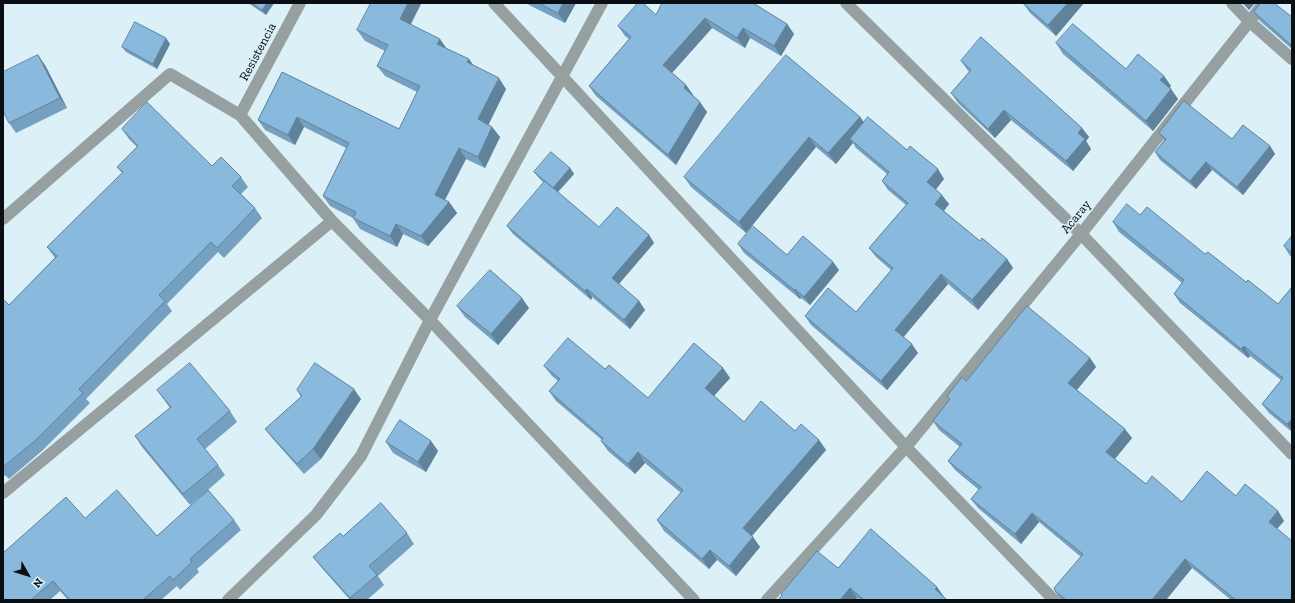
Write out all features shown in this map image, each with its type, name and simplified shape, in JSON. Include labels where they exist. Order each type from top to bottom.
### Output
[{"type":"street","name":"Resistencia","points":[[240,115],[300,3]]},
{"type":"street","points":[[494,3],[906,447],[1054,600]]},
{"type":"street","points":[[228,600],[316,515],[361,456],[430,320],[602,3]]},
{"type":"street","points":[[846,3],[1080,234],[1292,454]]},
{"type":"street","points":[[1232,3],[1250,22],[1292,59]]},
{"type":"street","name":"Acaray","points":[[767,600],[906,447],[1080,234],[1264,3]]},
{"type":"street","points":[[3,219],[170,74],[240,115],[332,221],[430,320],[694,600]]},
{"type":"street","points":[[3,493],[332,221]]},
{"type":"building","points":[[252,3],[267,3],[262,10]]},
{"type":"building","points":[[371,3],[408,3],[400,19],[440,39],[437,44],[469,59],[467,62],[499,78],[478,119],[492,127],[478,157],[459,148],[435,195],[449,202],[421,236],[396,224],[390,236],[353,218],[356,212],[323,196],[349,143],[297,117],[288,135],[258,120],[282,72],[399,129],[420,86],[377,66],[388,45],[357,30]]},
{"type":"building","points":[[539,3],[563,3],[558,13]]},
{"type":"building","points":[[638,3],[643,3],[656,15],[662,3],[753,3],[787,24],[774,46],[743,28],[737,38],[705,18],[663,65],[686,85],[684,88],[700,102],[668,155],[589,86],[631,37],[618,26]]},
{"type":"building","points":[[1023,3],[1068,3],[1048,25]]},
{"type":"building","points":[[1261,3],[1274,3],[1292,17],[1292,47],[1254,12]]},
{"type":"building","points":[[135,22],[166,38],[153,64],[122,47]]},
{"type":"building","points":[[1073,24],[1126,69],[1138,54],[1164,76],[1160,80],[1171,89],[1146,121],[1056,43]]},
{"type":"building","points":[[981,37],[1082,128],[1078,133],[1085,139],[1066,161],[1004,110],[988,129],[951,93],[971,70],[961,61]]},
{"type":"building","points":[[38,55],[60,98],[9,123],[3,111],[3,72]]},
{"type":"building","points":[[786,55],[860,117],[828,153],[809,137],[739,222],[684,177]]},
{"type":"building","points":[[1184,101],[1232,139],[1243,125],[1270,146],[1237,187],[1206,162],[1190,181],[1155,152],[1166,139],[1159,133]]},
{"type":"building","points":[[147,102],[212,166],[221,157],[241,177],[232,186],[255,208],[217,248],[211,242],[159,295],[165,301],[79,389],[83,393],[36,440],[3,467],[3,299],[9,305],[57,256],[47,247],[123,172],[117,167],[138,146],[122,129]]},
{"type":"building","points":[[868,117],[907,150],[910,146],[938,169],[927,182],[942,195],[935,204],[980,241],[982,238],[1007,259],[972,300],[941,274],[895,330],[912,344],[881,381],[805,316],[828,288],[856,312],[893,268],[869,248],[908,203],[882,181],[889,172],[850,139]]},
{"type":"building","points":[[551,152],[570,168],[553,188],[534,172]]},
{"type":"building","points":[[545,181],[599,227],[617,207],[649,235],[612,278],[639,301],[624,320],[587,289],[585,291],[507,226]]},
{"type":"building","points":[[1127,204],[1140,215],[1147,207],[1205,254],[1208,252],[1246,282],[1248,280],[1278,304],[1292,287],[1292,419],[1287,424],[1262,404],[1283,378],[1244,346],[1241,349],[1174,294],[1184,280],[1113,222]]},
{"type":"building","points":[[753,226],[787,255],[803,236],[833,262],[804,297],[738,244]]},
{"type":"building","points":[[1292,236],[1292,253],[1284,246]]},
{"type":"building","points":[[490,270],[522,298],[491,334],[457,306]]},
{"type":"building","points":[[1027,306],[1090,358],[1068,383],[1125,429],[1106,452],[1146,484],[1152,476],[1182,502],[1207,471],[1236,496],[1245,484],[1278,511],[1269,522],[1292,541],[1292,600],[1236,600],[1185,559],[1152,600],[1066,600],[1055,591],[1054,588],[1083,554],[1032,513],[1015,534],[971,499],[981,487],[948,461],[962,444],[933,421],[950,399],[947,396],[962,377],[966,381]]},
{"type":"building","points":[[568,338],[605,369],[609,365],[648,398],[694,343],[723,368],[705,388],[744,422],[761,401],[795,431],[801,424],[819,440],[743,528],[753,537],[729,566],[710,550],[702,559],[657,520],[683,490],[638,452],[628,464],[601,441],[603,438],[549,391],[560,379],[544,366]]},
{"type":"building","points":[[190,363],[230,411],[197,439],[218,465],[183,494],[135,436],[171,407],[157,390]]},
{"type":"building","points":[[315,363],[354,389],[313,449],[297,464],[265,429],[302,396],[297,390]]},
{"type":"building","points":[[400,420],[431,441],[418,462],[386,442]]},
{"type":"building","points":[[117,490],[157,536],[208,490],[234,520],[190,559],[192,562],[173,580],[170,576],[143,600],[70,600],[53,581],[31,600],[3,600],[3,553],[66,497],[85,518]]},
{"type":"building","points":[[381,503],[407,533],[369,566],[377,575],[350,598],[313,557],[340,533],[343,536]]},
{"type":"building","points":[[871,529],[937,587],[935,589],[947,600],[864,600],[850,588],[840,600],[778,600],[782,595],[781,594],[817,551],[838,568]]}]
